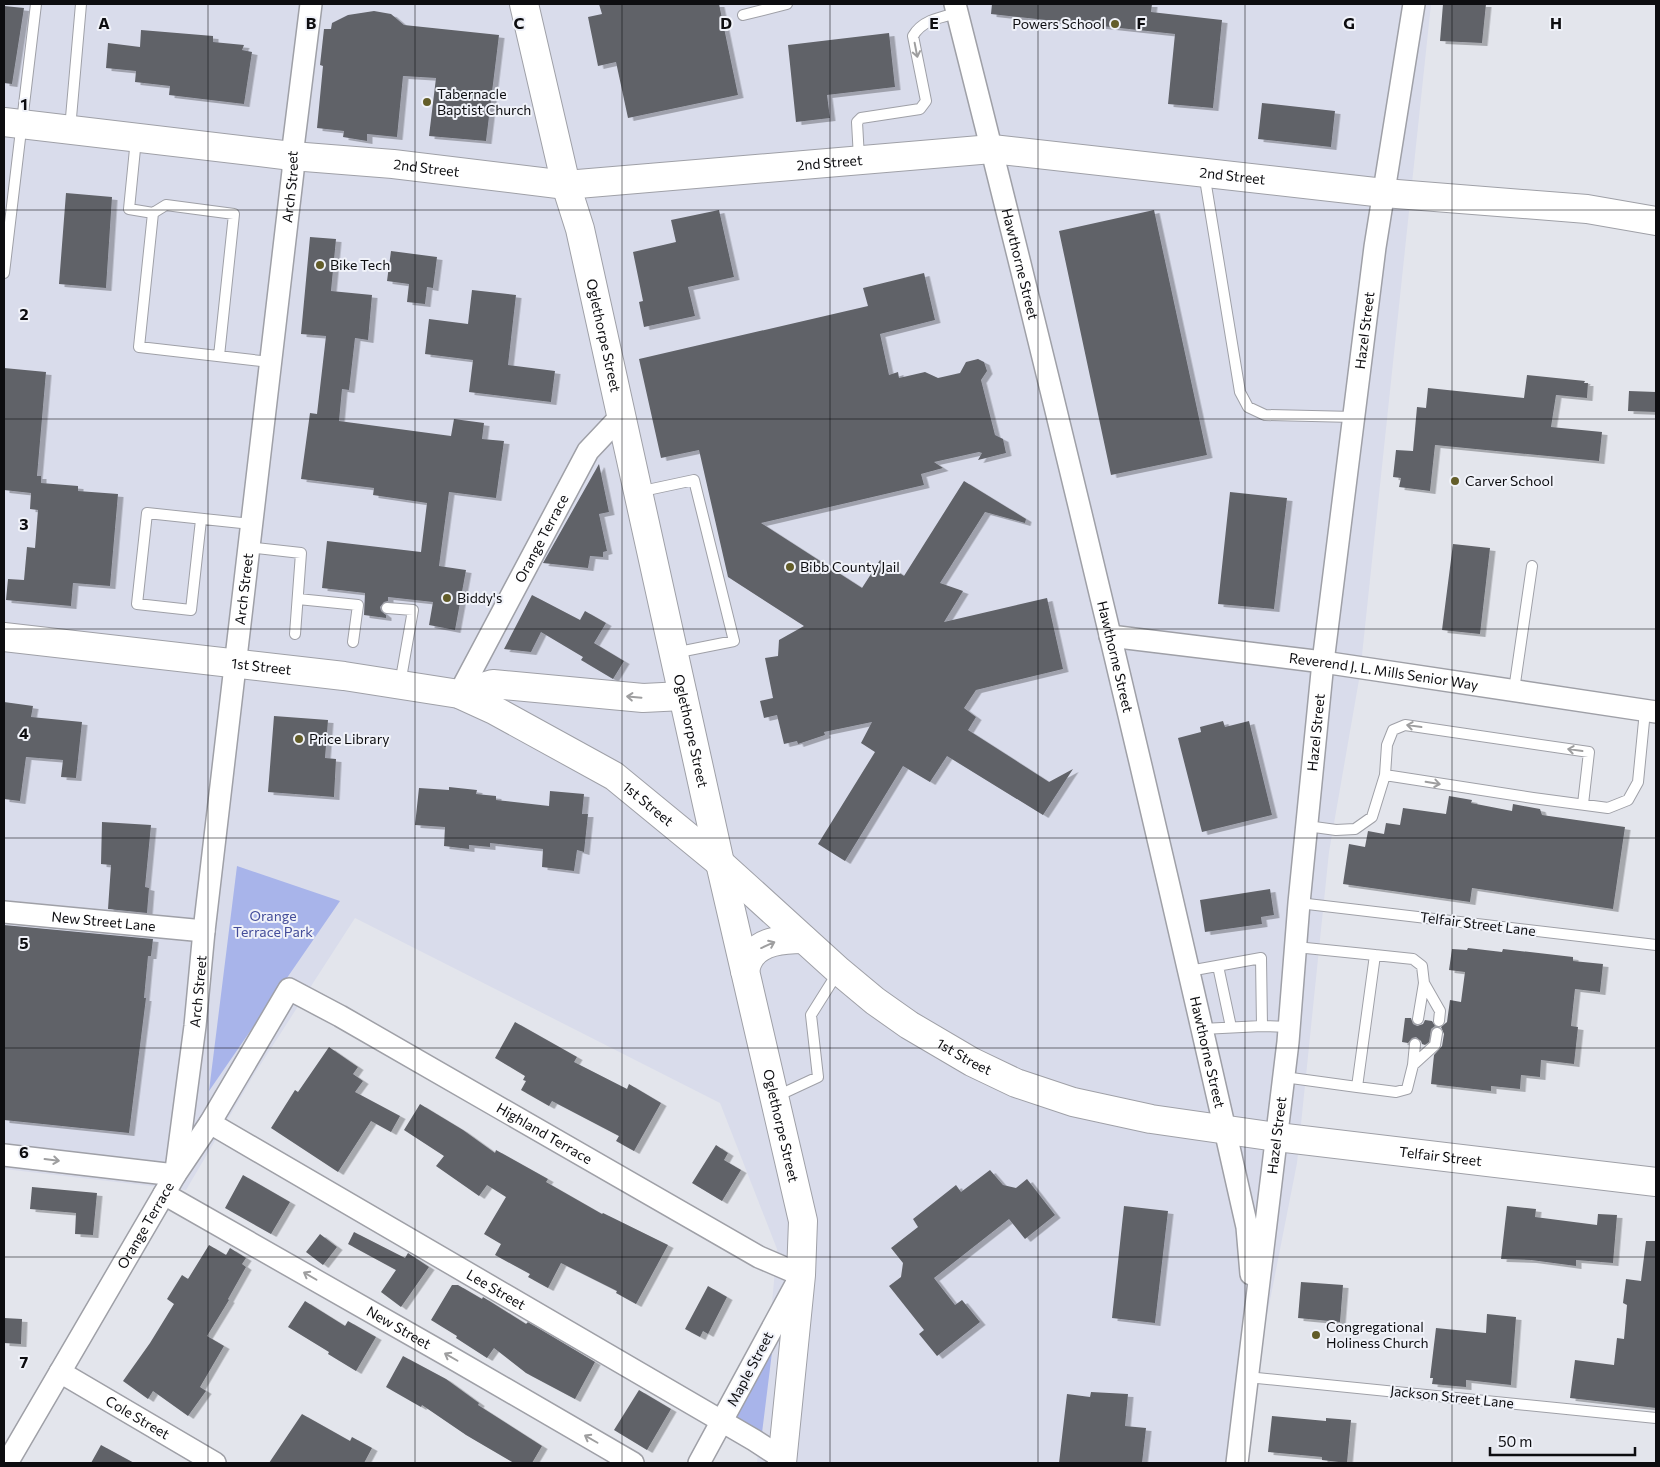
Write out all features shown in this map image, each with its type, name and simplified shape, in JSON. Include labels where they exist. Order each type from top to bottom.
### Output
[{"type":"street","name":"Arch Street","points":[[175,1175],[195,1026],[234,664],[293,172],[292,156],[311,4]]},
{"type":"street","name":"Oglethorpe Street","points":[[524,4],[566,185],[580,229],[673,654],[803,1222],[801,1275],[782,1461]]},
{"type":"street","name":"Hazel Street","points":[[1237,1463],[1284,1077],[1323,662],[1375,247],[1414,4]]},
{"type":"street","name":"Hawthorne Street","points":[[957,8],[1110,636],[1225,1129],[1247,1227],[1254,1313]]},
{"type":"street","name":"2nd Street","points":[[12,123],[292,156],[393,164],[566,185],[992,149],[1384,193],[1588,209],[1656,221]]},
{"type":"street","name":"Orange Terrace","points":[[458,694],[588,452],[621,416]]},
{"type":"street","name":"Reverend J. L. Mills Senior Way","points":[[1110,636],[1323,662],[1650,712]]},
{"type":"street","name":"1st Street","points":[[4,637],[344,676],[458,694],[494,710],[614,776],[720,863],[839,971],[876,1001],[909,1025],[972,1062],[1016,1083],[1073,1102],[1151,1119],[1225,1129]]},
{"type":"street","points":[[458,694],[493,684],[643,698],[683,696]]},
{"type":"street","name":"New Street Lane","points":[[4,912],[204,931]]},
{"type":"street","points":[[745,971],[751,955],[764,946],[780,940],[803,939]]},
{"type":"street","name":"Orange Terrace","points":[[7,1463],[175,1175],[210,1123],[289,989]]},
{"type":"street","name":"Highland Terrace","points":[[289,989],[760,1257],[801,1275]]},
{"type":"street","name":"Lee Street","points":[[210,1123],[722,1422],[782,1461]]},
{"type":"street","name":"Telfair Street","points":[[1225,1129],[1277,1137],[1656,1182]]},
{"type":"street","points":[[4,1154],[175,1175]]},
{"type":"street","name":"New Street","points":[[164,1194],[633,1463]]},
{"type":"street","name":"Maple Street","points":[[699,1463],[801,1275]]},
{"type":"street","name":"Cole Street","points":[[60,1372],[215,1463]]},
{"type":"lane","points":[[4,273],[12,123],[36,4]]},
{"type":"lane","points":[[70,130],[81,4]]},
{"type":"lane","points":[[743,15],[787,4]]},
{"type":"lane","points":[[859,160],[857,122],[861,118],[920,108],[926,101],[913,36],[917,29],[931,20],[957,8]]},
{"type":"lane","points":[[136,138],[129,209],[153,213],[166,205],[234,214],[219,356]]},
{"type":"lane","points":[[1204,173],[1240,392],[1248,407],[1265,415],[1354,417]]},
{"type":"lane","points":[[153,213],[139,347],[270,362]]},
{"type":"lane","points":[[638,492],[694,480],[734,641],[673,654]]},
{"type":"lane","points":[[201,520],[192,610],[137,604],[147,513],[251,524]]},
{"type":"lane","points":[[248,547],[301,553],[295,634]]},
{"type":"lane","points":[[1514,690],[1532,566]]},
{"type":"lane","points":[[298,599],[361,605],[353,642]]},
{"type":"lane","points":[[387,608],[413,610],[399,685]]},
{"type":"lane","points":[[1385,775],[1608,808],[1628,800],[1638,782],[1650,712]]},
{"type":"lane","points":[[1307,826],[1336,830],[1355,829],[1372,817],[1385,775],[1387,745],[1393,730],[1405,725],[1589,752],[1583,804]]},
{"type":"lane","name":"Telfair Street Lane","points":[[1300,904],[1656,945]]},
{"type":"lane","points":[[1296,947],[1413,958],[1422,966],[1424,983],[1418,1019]]},
{"type":"lane","points":[[1357,1086],[1375,955]]},
{"type":"lane","points":[[1189,971],[1261,958],[1262,1026]]},
{"type":"lane","points":[[1218,966],[1230,1028]]},
{"type":"lane","points":[[774,1098],[818,1076],[811,1015],[839,971]]},
{"type":"lane","points":[[1424,983],[1440,1011],[1439,1021]]},
{"type":"lane","points":[[1202,1029],[1262,1026],[1289,1027]]},
{"type":"lane","points":[[1413,1064],[1435,1045],[1438,1033]]},
{"type":"lane","points":[[1284,1077],[1396,1092],[1407,1089],[1413,1064],[1415,1044]]},
{"type":"lane","name":"Jackson Street Lane","points":[[1247,1376],[1656,1418]]},
{"type":"shaded area","points":[[4,4],[1431,4],[1360,674],[1329,852],[1297,1163],[1238,1463],[757,1463],[777,1249],[720,1103],[355,918],[255,1073],[186,1190],[4,1169]]},
{"type":"green space","name":"Orange Terrace Park","points":[[237,866],[340,901],[209,1091]]},
{"type":"green space","points":[[774,1336],[761,1441],[727,1420]]},
{"type":"building","points":[[599,4],[719,4],[738,95],[628,118],[616,62],[598,66],[588,17],[602,14]]},
{"type":"building","points":[[992,4],[1152,4],[1151,12],[1222,20],[1213,108],[1168,104],[1175,34],[991,14]]},
{"type":"building","points":[[1443,4],[1486,4],[1482,43],[1440,41]]},
{"type":"building","points":[[4,6],[24,8],[12,84],[4,83]]},
{"type":"building","points":[[374,11],[391,14],[404,25],[499,35],[486,141],[429,136],[436,78],[403,76],[397,137],[367,134],[367,141],[343,137],[344,131],[317,128],[323,66],[320,65],[324,29],[331,29],[332,23],[348,15]]},
{"type":"building","points":[[141,30],[213,36],[213,42],[244,45],[242,50],[252,52],[244,104],[169,95],[170,86],[135,82],[136,71],[106,68],[108,43],[140,47]]},
{"type":"building","points":[[889,33],[895,87],[827,95],[830,118],[796,122],[788,45]]},
{"type":"building","points":[[1262,103],[1335,111],[1331,147],[1258,139]]},
{"type":"building","points":[[66,193],[112,197],[106,288],[59,284]]},
{"type":"building","points":[[719,210],[734,277],[688,287],[695,316],[644,327],[639,302],[643,301],[633,252],[676,242],[671,220]]},
{"type":"building","points":[[1154,210],[1207,455],[1111,475],[1059,231]]},
{"type":"building","points":[[310,237],[336,239],[331,291],[372,295],[368,340],[355,338],[349,390],[342,389],[339,421],[451,436],[454,419],[484,423],[482,439],[504,441],[496,498],[449,492],[439,566],[466,570],[455,630],[429,625],[433,602],[388,597],[388,601],[384,602],[380,607],[386,618],[364,615],[365,593],[322,588],[327,541],[421,552],[427,503],[373,495],[374,488],[301,479],[310,413],[317,414],[326,336],[301,334]]},
{"type":"building","points":[[391,251],[437,257],[433,288],[427,287],[425,304],[407,302],[409,284],[387,281]]},
{"type":"building","name":"Bibb County Jail","points":[[924,273],[935,320],[880,334],[889,375],[898,372],[899,378],[925,372],[938,378],[960,373],[966,362],[978,359],[984,362],[987,371],[981,380],[995,435],[1003,439],[1006,453],[978,460],[982,453],[979,452],[934,462],[943,468],[921,474],[924,485],[761,523],[862,588],[880,560],[904,576],[964,481],[1026,519],[1025,523],[985,512],[940,583],[963,591],[944,622],[1047,598],[1063,669],[976,690],[964,708],[976,717],[968,730],[1049,782],[1073,769],[1043,815],[947,756],[930,782],[903,766],[845,861],[818,844],[875,752],[861,743],[872,722],[824,732],[825,735],[798,744],[797,741],[784,744],[777,715],[764,718],[760,701],[773,698],[765,658],[778,656],[779,640],[804,626],[728,577],[699,450],[661,458],[639,359],[868,306],[863,288]]},
{"type":"building","points":[[472,290],[516,295],[508,365],[555,371],[551,402],[469,392],[473,360],[425,354],[429,319],[468,324]]},
{"type":"building","points":[[4,368],[46,372],[37,476],[41,476],[41,483],[78,486],[78,491],[118,494],[110,586],[73,583],[71,606],[6,600],[8,579],[24,580],[27,547],[35,548],[38,510],[30,509],[31,493],[4,490]]},
{"type":"building","points":[[1527,375],[1585,381],[1584,383],[1588,383],[1587,398],[1556,395],[1551,427],[1602,432],[1599,461],[1435,445],[1430,491],[1399,487],[1401,478],[1393,477],[1396,450],[1413,451],[1417,407],[1426,408],[1428,388],[1524,398]]},
{"type":"building","points":[[1629,391],[1656,392],[1656,412],[1628,411]]},
{"type":"building","points":[[599,464],[609,512],[599,514],[607,551],[603,552],[603,557],[590,556],[588,568],[543,563]]},
{"type":"building","points":[[1230,492],[1287,498],[1274,609],[1218,604]]},
{"type":"building","points":[[1453,544],[1490,548],[1480,634],[1442,630]]},
{"type":"building","points":[[532,595],[580,620],[585,611],[606,623],[594,643],[624,661],[613,679],[581,660],[583,657],[541,632],[531,652],[504,649]]},
{"type":"building","points":[[4,702],[33,706],[31,717],[82,722],[76,778],[61,777],[63,760],[26,757],[20,801],[4,799]]},
{"type":"building","name":"Price Library","points":[[274,716],[328,720],[325,758],[336,759],[334,797],[268,792]]},
{"type":"building","points":[[1223,721],[1225,727],[1249,721],[1272,815],[1202,832],[1178,738],[1201,732],[1200,727]]},
{"type":"building","points":[[449,787],[477,790],[476,794],[496,796],[496,800],[549,806],[550,791],[584,794],[582,814],[588,814],[584,852],[577,850],[574,871],[542,867],[543,849],[490,843],[490,847],[469,845],[469,849],[444,846],[445,827],[415,825],[419,788],[449,790]]},
{"type":"building","points":[[1449,796],[1472,800],[1471,803],[1512,811],[1513,804],[1540,809],[1542,815],[1625,827],[1613,909],[1472,888],[1470,902],[1343,884],[1349,844],[1365,847],[1368,831],[1384,834],[1386,823],[1400,825],[1403,808],[1446,814]]},
{"type":"building","points":[[102,822],[151,825],[145,887],[149,888],[147,913],[108,909],[111,865],[101,864]]},
{"type":"building","points":[[1270,889],[1274,915],[1261,917],[1262,924],[1205,932],[1200,900]]},
{"type":"building","points":[[4,925],[153,939],[151,956],[148,956],[144,998],[146,998],[129,1133],[4,1120]]},
{"type":"building","points":[[1468,948],[1502,952],[1503,949],[1573,957],[1573,961],[1603,964],[1600,992],[1575,989],[1571,1026],[1578,1027],[1574,1064],[1541,1060],[1540,1077],[1521,1075],[1520,1089],[1491,1086],[1491,1091],[1431,1084],[1434,1055],[1442,1046],[1444,1034],[1441,1027],[1447,1022],[1450,1000],[1461,1002],[1465,972],[1449,970],[1452,949],[1467,950]]},
{"type":"building","points":[[1405,1018],[1411,1018],[1413,1024],[1417,1026],[1423,1024],[1425,1020],[1432,1021],[1435,1026],[1431,1029],[1429,1042],[1425,1045],[1422,1044],[1416,1037],[1412,1038],[1408,1043],[1402,1042]]},
{"type":"building","points":[[515,1022],[577,1057],[574,1062],[627,1089],[629,1084],[661,1103],[634,1151],[616,1141],[619,1136],[552,1101],[549,1106],[521,1090],[526,1081],[523,1080],[525,1076],[495,1058]]},
{"type":"building","points":[[329,1047],[358,1067],[353,1074],[363,1081],[355,1092],[400,1116],[391,1132],[371,1121],[338,1172],[271,1128],[295,1090],[298,1092]]},
{"type":"building","points":[[420,1104],[463,1130],[495,1153],[496,1150],[548,1179],[546,1182],[602,1214],[668,1245],[636,1304],[616,1293],[617,1291],[561,1263],[548,1288],[528,1277],[530,1274],[495,1255],[501,1244],[484,1234],[506,1197],[487,1185],[479,1196],[436,1166],[444,1156],[404,1130]]},
{"type":"building","points":[[716,1145],[728,1153],[724,1160],[741,1170],[722,1201],[692,1183]]},
{"type":"building","points":[[990,1170],[1003,1185],[1016,1188],[1027,1179],[1055,1215],[1025,1239],[1009,1219],[934,1278],[955,1305],[962,1300],[980,1322],[937,1356],[919,1334],[924,1330],[889,1286],[901,1277],[903,1263],[891,1248],[918,1227],[913,1219],[956,1185],[961,1192]]},
{"type":"building","points":[[243,1175],[290,1202],[271,1234],[225,1208]]},
{"type":"building","points":[[32,1187],[97,1193],[93,1235],[75,1234],[76,1213],[30,1209]]},
{"type":"building","points":[[1124,1206],[1168,1211],[1155,1323],[1112,1318]]},
{"type":"building","points":[[1507,1206],[1536,1209],[1535,1217],[1597,1225],[1598,1214],[1617,1215],[1613,1263],[1576,1260],[1576,1266],[1531,1260],[1501,1259]]},
{"type":"building","points":[[354,1232],[405,1258],[408,1253],[429,1267],[401,1307],[381,1292],[396,1270],[348,1244]]},
{"type":"building","points":[[320,1234],[337,1247],[323,1265],[306,1252]]},
{"type":"building","points":[[1646,1241],[1656,1241],[1656,1408],[1570,1398],[1575,1360],[1614,1365],[1617,1338],[1624,1339],[1627,1305],[1623,1303],[1626,1279],[1641,1281]]},
{"type":"building","points":[[209,1245],[226,1255],[230,1248],[246,1258],[242,1264],[246,1267],[207,1336],[224,1346],[200,1387],[206,1391],[188,1416],[153,1391],[148,1399],[123,1381],[150,1343],[174,1304],[167,1299],[182,1275],[188,1279]]},
{"type":"building","points":[[1301,1282],[1343,1285],[1340,1322],[1298,1318]]},
{"type":"building","points":[[452,1285],[458,1285],[482,1299],[483,1297],[526,1324],[528,1322],[595,1362],[575,1399],[526,1373],[494,1348],[487,1358],[431,1320]]},
{"type":"building","points":[[708,1286],[727,1297],[708,1334],[703,1331],[700,1337],[685,1329]]},
{"type":"building","points":[[305,1301],[345,1326],[348,1321],[376,1337],[356,1371],[288,1327]]},
{"type":"building","points":[[1487,1314],[1516,1317],[1511,1385],[1466,1380],[1466,1387],[1432,1384],[1433,1378],[1430,1378],[1436,1328],[1486,1333]]},
{"type":"building","points":[[4,1318],[22,1319],[21,1344],[4,1343]]},
{"type":"building","points":[[403,1356],[446,1379],[479,1403],[478,1405],[542,1446],[532,1463],[514,1463],[466,1435],[422,1405],[421,1407],[386,1387]]},
{"type":"building","points":[[639,1390],[671,1409],[647,1450],[614,1430]]},
{"type":"building","points":[[1091,1392],[1128,1394],[1125,1426],[1146,1428],[1142,1463],[1059,1463],[1067,1394],[1090,1397]]},
{"type":"building","points":[[302,1414],[350,1441],[352,1437],[372,1448],[364,1463],[269,1463]]},
{"type":"building","points":[[1272,1416],[1326,1421],[1326,1418],[1351,1420],[1347,1463],[1322,1460],[1322,1457],[1268,1452]]},
{"type":"building","points":[[101,1445],[134,1463],[91,1463]]},
{"type":"place","name":"Powers School","points":[[1115,24]]},
{"type":"place","name":"Tabernacle Baptist Church","points":[[427,102]]},
{"type":"place","name":"Bike Tech","points":[[320,265]]},
{"type":"place","name":"Carver School","points":[[1455,481]]},
{"type":"place","name":"Bibb County Jail","points":[[790,567]]},
{"type":"place","name":"Biddy's","points":[[447,598]]},
{"type":"place","name":"Price Library","points":[[299,739]]},
{"type":"place","name":"Congregational Holiness Church","points":[[1316,1335]]}]
